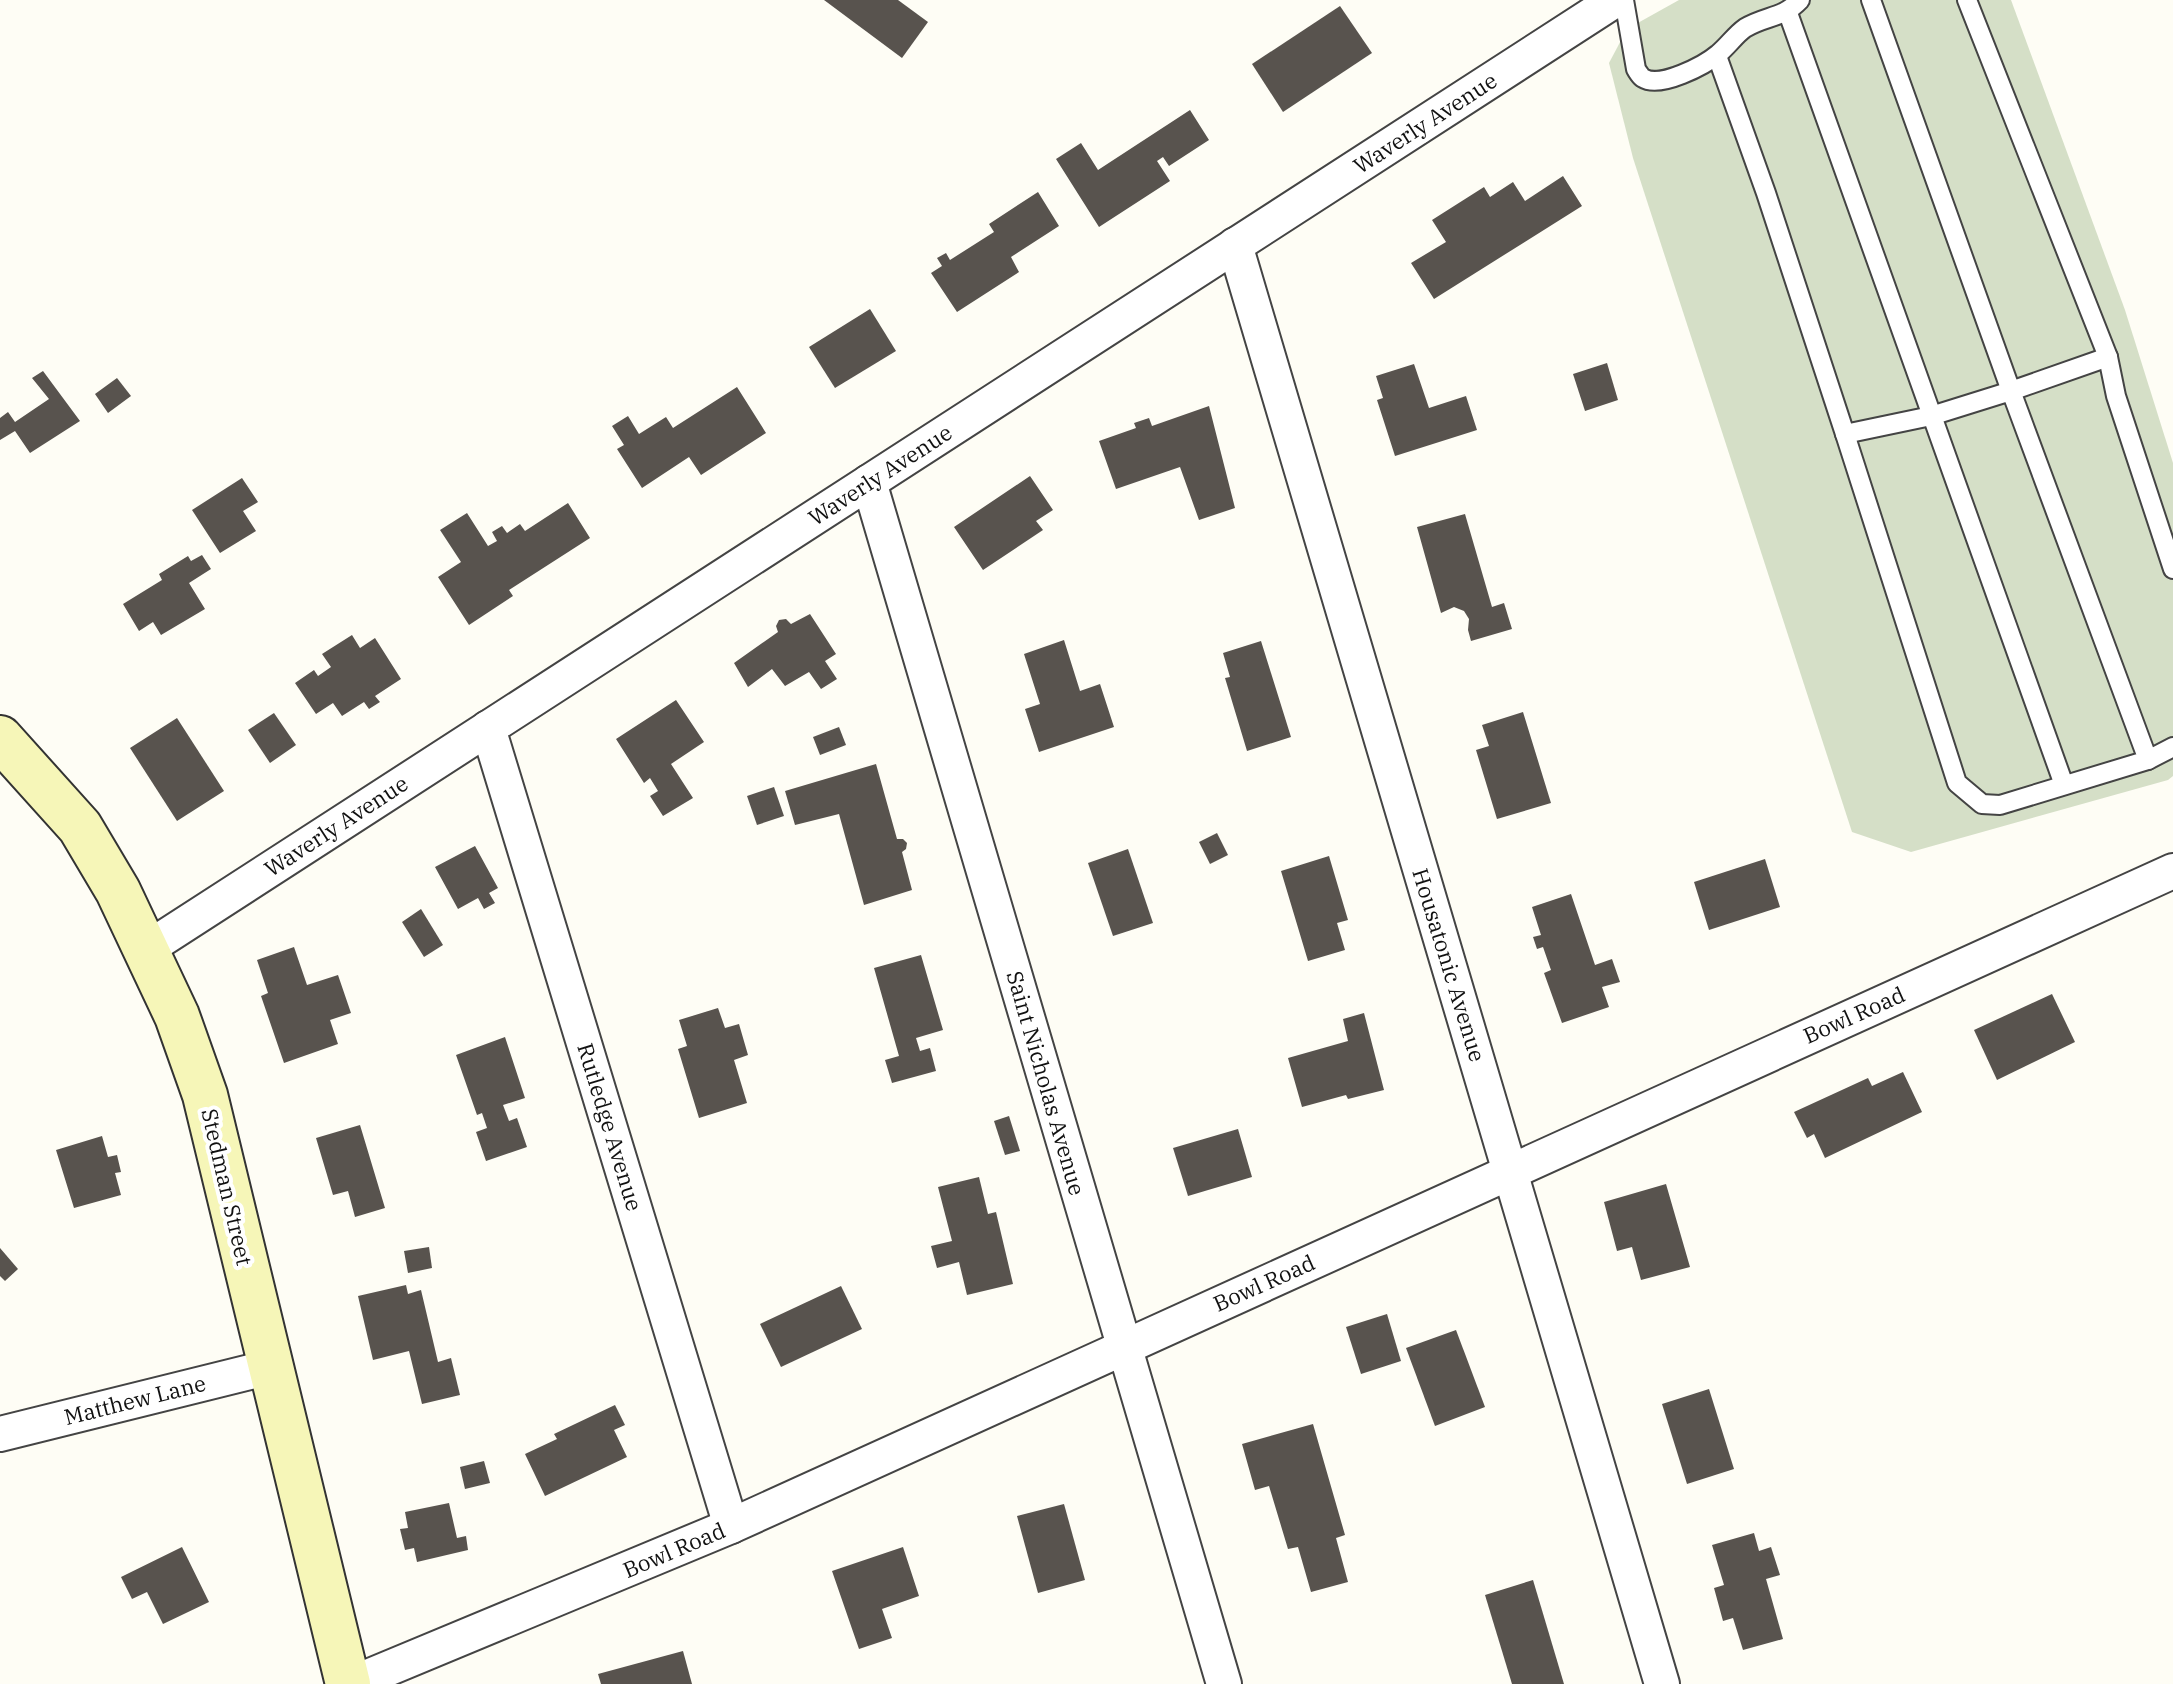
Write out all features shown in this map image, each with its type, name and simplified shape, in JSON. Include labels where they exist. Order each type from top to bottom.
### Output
[{"type":"main road","name":"Stedman Street","points":[[0,738],[80,827],[118,891],[177,1016],[205,1095],[349,1684]]},
{"type":"street","name":"Waverly Avenue","points":[[145,950],[1615,0]]},
{"type":"street","name":"Housatonic Avenue","points":[[1235,245],[1662,1684]]},
{"type":"street","name":"Saint Nicholas Avenue","points":[[869,482],[1224,1684]]},
{"type":"street","name":"Rutledge Avenue","points":[[488,728],[731,1526]]},
{"type":"street","name":"Bowl Road","points":[[349,1684],[731,1526],[2173,871]]},
{"type":"street","name":"Matthew Lane","points":[[0,1434],[270,1367]]},
{"type":"lane","points":[[1624,0],[1636,69],[1642,78],[1650,81],[1672,79],[1717,56],[1741,30],[1794,6],[1931,416],[2064,785]]},
{"type":"lane","points":[[1871,0],[2148,760]]},
{"type":"lane","points":[[1967,0],[2108,357],[2116,396],[2173,569]]},
{"type":"lane","points":[[1717,56],[1766,193],[1957,783],[1982,804],[2000,805],[2148,760],[2173,747]]},
{"type":"lane","points":[[1845,434],[1931,416],[2108,357]]},
{"type":"green space","points":[[1679,0],[2011,0],[2125,310],[2173,463],[2173,776],[2168,780],[1911,852],[1852,832],[1633,158],[1609,63],[1627,29]]},
{"type":"building","points":[[824,0],[898,0],[928,22],[902,58]]},
{"type":"building","points":[[1340,6],[1372,53],[1283,112],[1252,64]]},
{"type":"building","points":[[1190,110],[1209,140],[1169,166],[1163,157],[1157,161],[1170,181],[1099,227],[1056,159],[1081,143],[1098,170]]},
{"type":"building","points":[[1563,176],[1582,206],[1434,299],[1411,263],[1446,242],[1432,220],[1484,187],[1490,197],[1513,182],[1525,201]]},
{"type":"building","points":[[1038,192],[1059,226],[1011,257],[1019,272],[957,312],[931,273],[942,266],[937,258],[946,253],[950,260],[994,232],[989,224]]},
{"type":"building","points":[[870,309],[896,351],[835,388],[809,347]]},
{"type":"building","points":[[1607,363],[1618,400],[1585,411],[1573,374]]},
{"type":"building","points":[[1414,364],[1429,408],[1466,396],[1477,430],[1395,456],[1377,400],[1383,398],[1376,376]]},
{"type":"building","points":[[43,371],[80,421],[30,453],[15,431],[0,440],[0,418],[8,412],[15,422],[49,399],[32,378]]},
{"type":"building","points":[[117,378],[131,396],[108,413],[95,394]]},
{"type":"building","points":[[737,387],[766,433],[701,475],[689,457],[642,488],[617,449],[624,445],[612,426],[628,416],[639,434],[666,417],[673,428]]},
{"type":"building","points":[[1209,406],[1235,508],[1199,520],[1180,467],[1116,489],[1099,441],[1136,428],[1134,423],[1149,418],[1152,426]]},
{"type":"building","points":[[1030,476],[1053,510],[1036,521],[1043,530],[983,570],[954,527]]},
{"type":"building","points":[[242,478],[258,502],[243,511],[256,531],[220,553],[192,510]]},
{"type":"building","points":[[568,503],[590,538],[509,590],[513,596],[469,625],[438,577],[461,562],[440,530],[467,513],[488,546],[497,541],[492,532],[502,526],[507,533],[520,524],[525,531]]},
{"type":"building","points":[[1465,514],[1492,607],[1504,603],[1512,629],[1471,641],[1469,619],[1464,611],[1454,607],[1441,613],[1417,527]]},
{"type":"building","points":[[202,555],[211,569],[189,583],[205,609],[161,635],[153,622],[139,631],[123,604],[162,580],[159,574],[188,556],[191,561]]},
{"type":"building","points":[[810,614],[836,654],[825,661],[837,679],[821,689],[809,672],[785,686],[772,669],[748,687],[734,663],[778,632],[776,626],[779,620],[786,619],[791,624]]},
{"type":"building","points":[[352,635],[360,648],[375,638],[401,679],[375,696],[380,702],[369,709],[364,702],[342,716],[333,703],[316,714],[295,683],[314,670],[318,676],[331,667],[322,654]]},
{"type":"building","points":[[1064,640],[1080,691],[1100,684],[1114,727],[1039,752],[1025,709],[1040,704],[1024,654]]},
{"type":"building","points":[[1261,641],[1291,737],[1247,751],[1225,678],[1230,677],[1223,653]]},
{"type":"building","points":[[676,700],[704,742],[671,764],[693,798],[663,816],[650,796],[658,791],[650,778],[644,783],[616,739]]},
{"type":"building","points":[[1523,712],[1551,803],[1497,819],[1476,750],[1489,746],[1482,725]]},
{"type":"building","points":[[274,713],[296,745],[270,763],[248,730]]},
{"type":"building","points":[[177,718],[224,791],[177,821],[130,748]]},
{"type":"building","points":[[839,727],[846,745],[820,755],[813,737]]},
{"type":"building","points":[[876,764],[897,839],[907,843],[902,852],[912,890],[864,905],[839,814],[795,825],[785,791]]},
{"type":"building","points":[[774,787],[784,816],[757,825],[747,796]]},
{"type":"building","points":[[1217,833],[1228,855],[1210,864],[1199,842]]},
{"type":"building","points":[[475,846],[498,888],[489,893],[495,903],[484,909],[478,898],[458,909],[435,867]]},
{"type":"building","points":[[1128,849],[1153,923],[1113,936],[1088,863]]},
{"type":"building","points":[[1329,856],[1348,920],[1337,923],[1345,950],[1308,961],[1281,871]]},
{"type":"building","points":[[1765,859],[1780,907],[1709,930],[1694,882]]},
{"type":"building","points":[[1571,894],[1595,965],[1612,959],[1620,982],[1602,987],[1609,1007],[1562,1023],[1544,973],[1551,970],[1543,947],[1537,949],[1533,937],[1541,935],[1532,907]]},
{"type":"building","points":[[421,909],[443,945],[424,957],[402,922]]},
{"type":"building","points":[[294,947],[307,985],[338,975],[351,1013],[330,1020],[338,1044],[284,1063],[261,996],[268,993],[257,960]]},
{"type":"building","points":[[921,955],[943,1030],[916,1038],[920,1051],[930,1048],[936,1071],[892,1083],[885,1060],[899,1056],[874,968]]},
{"type":"building","points":[[2052,994],[2075,1042],[1997,1080],[1974,1030]]},
{"type":"building","points":[[718,1008],[725,1028],[739,1024],[748,1055],[734,1060],[747,1103],[699,1118],[678,1049],[687,1046],[679,1020]]},
{"type":"building","points":[[1364,1013],[1384,1090],[1348,1099],[1346,1095],[1302,1107],[1288,1058],[1348,1041],[1343,1019]]},
{"type":"building","points":[[505,1037],[525,1098],[503,1105],[509,1121],[517,1118],[527,1147],[486,1161],[476,1132],[487,1128],[482,1113],[477,1115],[456,1055]]},
{"type":"building","points":[[1903,1072],[1922,1112],[1825,1158],[1814,1134],[1807,1138],[1794,1112],[1868,1078],[1872,1086]]},
{"type":"building","points":[[1009,1116],[1020,1151],[1005,1155],[994,1121]]},
{"type":"building","points":[[360,1125],[385,1208],[355,1217],[348,1191],[333,1195],[316,1138]]},
{"type":"building","points":[[1238,1129],[1252,1177],[1188,1196],[1173,1148]]},
{"type":"building","points":[[102,1136],[108,1157],[117,1155],[121,1172],[115,1173],[121,1195],[74,1208],[56,1150]]},
{"type":"building","points":[[979,1177],[988,1214],[996,1212],[1013,1284],[967,1295],[959,1262],[937,1268],[931,1246],[952,1241],[938,1187]]},
{"type":"building","points":[[1666,1184],[1690,1267],[1641,1280],[1632,1247],[1617,1251],[1604,1202]]},
{"type":"building","points":[[429,1247],[432,1268],[408,1273],[404,1251]]},
{"type":"building","points":[[0,1248],[18,1269],[5,1281],[0,1276]]},
{"type":"building","points":[[406,1285],[408,1294],[421,1290],[438,1362],[451,1358],[460,1395],[422,1404],[409,1351],[373,1360],[358,1296]]},
{"type":"building","points":[[841,1286],[862,1329],[781,1367],[760,1324]]},
{"type":"building","points":[[1387,1314],[1401,1361],[1361,1374],[1346,1327]]},
{"type":"building","points":[[1456,1330],[1485,1407],[1435,1426],[1406,1348]]},
{"type":"building","points":[[1709,1389],[1734,1469],[1687,1484],[1662,1404]]},
{"type":"building","points":[[615,1405],[625,1425],[614,1430],[627,1457],[545,1496],[525,1454],[557,1439],[554,1434]]},
{"type":"building","points":[[1313,1424],[1345,1535],[1336,1538],[1348,1582],[1311,1592],[1298,1547],[1288,1549],[1269,1486],[1255,1490],[1242,1444]]},
{"type":"building","points":[[484,1461],[490,1483],[465,1489],[460,1467]]},
{"type":"building","points":[[449,1503],[457,1538],[466,1536],[468,1550],[417,1562],[414,1548],[405,1550],[400,1529],[408,1528],[405,1512]]},
{"type":"building","points":[[1064,1504],[1085,1580],[1038,1593],[1017,1516]]},
{"type":"building","points":[[1754,1533],[1759,1551],[1771,1547],[1780,1575],[1766,1579],[1783,1639],[1743,1650],[1733,1618],[1723,1621],[1714,1588],[1724,1585],[1712,1545]]},
{"type":"building","points":[[182,1547],[209,1602],[163,1624],[147,1592],[132,1599],[121,1577]]},
{"type":"building","points":[[903,1547],[919,1596],[882,1609],[892,1638],[859,1649],[832,1571]]},
{"type":"building","points":[[1533,1580],[1564,1684],[1512,1684],[1485,1595]]},
{"type":"building","points":[[683,1651],[692,1684],[601,1684],[598,1674]]}]
